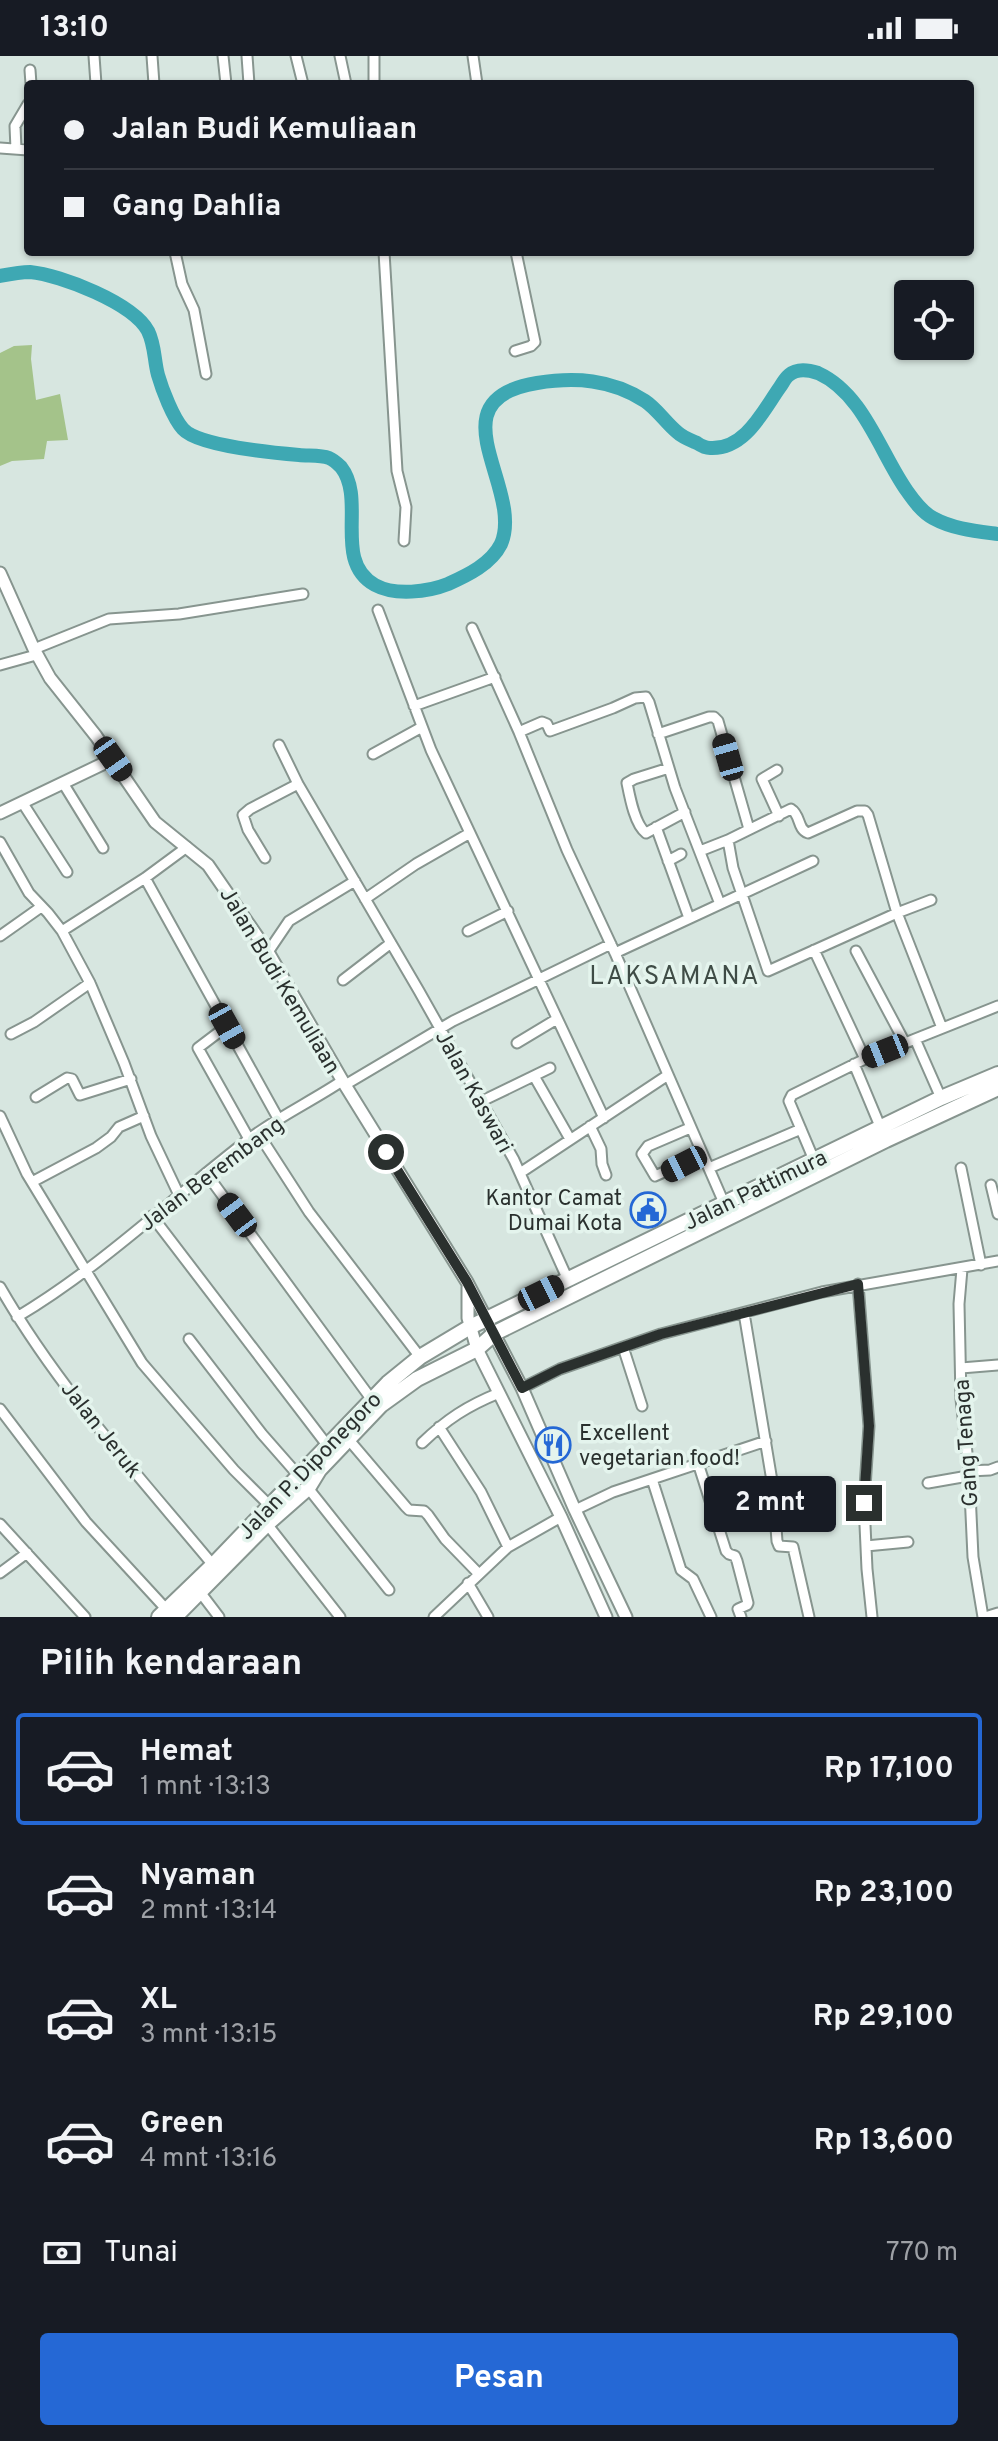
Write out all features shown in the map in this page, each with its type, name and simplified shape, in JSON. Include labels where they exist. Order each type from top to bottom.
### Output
[{"type":"main road","name":"Jalan Pattimura","points":[[470,1327],[492,1326],[883,1134],[941,1098],[998,1074]]},
{"type":"main road","name":"Jalan Pattimura","points":[[492,1326],[568,1280],[814,1160],[998,1088]]},
{"type":"main road","points":[[167,1615],[200,1592],[267,1524],[308,1488],[319,1470],[390,1398],[440,1366],[477,1349],[492,1326]]},
{"type":"main road","name":"Jalan P. Diponegoro","points":[[167,1615],[372,1400],[420,1357],[470,1327]]},
{"type":"street","points":[[94,56],[96,80]]},
{"type":"street","points":[[152,56],[154,80]]},
{"type":"street","points":[[223,56],[226,80]]},
{"type":"street","points":[[247,56],[249,80]]},
{"type":"street","points":[[296,56],[302,80]]},
{"type":"street","points":[[340,56],[345,80]]},
{"type":"street","points":[[374,56],[374,80]]},
{"type":"street","points":[[473,56],[476,80]]},
{"type":"street","points":[[30,70],[31,80]]},
{"type":"street","points":[[16,149],[15,126],[24,111]]},
{"type":"street","points":[[0,148],[24,150]]},
{"type":"street","points":[[176,256],[182,284],[194,310],[206,374]]},
{"type":"street","points":[[384,256],[397,471],[406,507],[404,541]]},
{"type":"street","points":[[515,351],[535,342],[517,256]]},
{"type":"street","name":"Jalan Budi Kemuliaan","points":[[0,573],[50,678],[113,759],[155,822],[201,857],[214,873],[268,952],[344,1083],[467,1282],[522,1388],[626,1617]]},
{"type":"street","points":[[0,665],[109,619],[179,614],[303,594]]},
{"type":"street","points":[[378,610],[422,727],[604,1118]]},
{"type":"street","points":[[472,628],[724,1203]]},
{"type":"street","points":[[414,706],[495,677]]},
{"type":"street","points":[[519,732],[542,722],[547,724],[550,731],[643,696],[649,702],[685,812],[692,850],[720,904]]},
{"type":"street","points":[[658,734],[709,717],[718,721],[749,829]]},
{"type":"street","points":[[373,754],[422,727]]},
{"type":"street","name":"Jalan Kaswari","points":[[279,745],[298,784],[482,1101],[520,1173],[568,1280]]},
{"type":"street","points":[[0,813],[113,759]]},
{"type":"street","points":[[669,768],[634,779],[627,785],[644,833],[685,812]]},
{"type":"street","points":[[777,770],[762,779],[779,816]]},
{"type":"street","points":[[63,783],[103,848]]},
{"type":"street","points":[[265,858],[243,815],[298,784]]},
{"type":"street","points":[[22,802],[67,872]]},
{"type":"street","points":[[668,861],[692,850],[728,840],[791,809],[795,810],[801,829],[808,833],[857,811],[865,811],[897,913],[942,1028]]},
{"type":"street","points":[[656,827],[689,918]]},
{"type":"street","points":[[368,904],[416,864],[470,833]]},
{"type":"street","points":[[728,840],[733,868],[768,971],[931,900]]},
{"type":"street","points":[[0,842],[29,893],[62,931],[90,983],[179,1195]]},
{"type":"street","points":[[62,931],[187,847]]},
{"type":"street","name":"Jalan Berembang","points":[[17,1317],[56,1293],[206,1173],[279,1120],[440,1028],[539,978],[689,918],[813,861]]},
{"type":"street","points":[[145,878],[279,1120]]},
{"type":"street","points":[[268,952],[289,921],[355,881]]},
{"type":"street","points":[[0,936],[41,907]]},
{"type":"street","points":[[468,931],[508,911]]},
{"type":"street","points":[[343,980],[391,943]]},
{"type":"street","points":[[814,950],[865,1059]]},
{"type":"street","points":[[856,951],[941,1098]]},
{"type":"street","points":[[11,1034],[90,983]]},
{"type":"street","points":[[814,1160],[789,1101],[790,1096],[865,1059],[998,1006]]},
{"type":"street","points":[[517,1043],[557,1019]]},
{"type":"street","points":[[227,1026],[198,1048],[254,1136],[420,1357]]},
{"type":"street","points":[[854,1064],[883,1134]]},
{"type":"street","points":[[482,1101],[550,1068]]},
{"type":"street","points":[[520,1173],[668,1075]]},
{"type":"street","points":[[534,1076],[570,1139]]},
{"type":"street","points":[[36,1097],[67,1078],[72,1079],[80,1095],[131,1079]]},
{"type":"street","points":[[0,1116],[32,1182],[142,1363],[234,1470],[270,1506]]},
{"type":"street","points":[[32,1182],[96,1148],[119,1127],[144,1116]]},
{"type":"street","points":[[590,1126],[601,1149],[606,1175]]},
{"type":"street","points":[[690,1128],[648,1146],[642,1154],[655,1176],[702,1155]]},
{"type":"street","points":[[709,1168],[801,1129]]},
{"type":"street","points":[[961,1168],[981,1265]]},
{"type":"street","points":[[206,1173],[372,1400]]},
{"type":"street","points":[[991,1185],[998,1214]]},
{"type":"street","points":[[152,1216],[327,1445]]},
{"type":"street","points":[[522,1388],[560,1369],[623,1347],[744,1313],[858,1284],[998,1261]]},
{"type":"street","name":"Gang Tenaga","points":[[962,1269],[959,1304],[961,1399],[973,1557],[984,1617]]},
{"type":"street","name":"Jalan Budi Kemuliaan","points":[[467,1282],[470,1327],[477,1349],[561,1517],[606,1617]]},
{"type":"street","points":[[858,1284],[869,1426],[864,1503],[872,1617]]},
{"type":"street","name":"Jalan Jeruk","points":[[0,1287],[40,1351],[213,1565]]},
{"type":"street","points":[[744,1313],[766,1441],[778,1544],[793,1547],[809,1617]]},
{"type":"street","points":[[189,1339],[298,1475]]},
{"type":"street","points":[[623,1347],[642,1406]]},
{"type":"street","points":[[961,1368],[998,1365]]},
{"type":"street","points":[[422,1443],[459,1411],[499,1393]]},
{"type":"street","points":[[0,1409],[86,1522],[167,1615]]},
{"type":"street","points":[[439,1427],[481,1492],[508,1547]]},
{"type":"street","points":[[349,1440],[406,1507],[424,1511],[445,1539],[478,1573]]},
{"type":"street","points":[[575,1510],[652,1479],[766,1441]]},
{"type":"street","points":[[698,1463],[726,1551],[737,1561],[748,1603],[738,1609],[741,1617]]},
{"type":"street","points":[[928,1483],[998,1467]]},
{"type":"street","points":[[652,1479],[681,1570],[693,1579],[711,1617]]},
{"type":"street","points":[[308,1488],[389,1590]]},
{"type":"street","points":[[434,1617],[508,1547],[561,1517]]},
{"type":"street","points":[[0,1524],[85,1617]]},
{"type":"street","points":[[267,1524],[340,1617]]},
{"type":"street","points":[[866,1546],[908,1542]]},
{"type":"street","points":[[0,1573],[27,1553]]},
{"type":"street","points":[[468,1583],[488,1617]]},
{"type":"street","points":[[200,1592],[219,1617]]},
{"type":"street","points":[[984,1617],[998,1613]]},
{"type":"green space","points":[[32,345],[36,400],[60,394],[68,440],[47,441],[44,459],[12,461],[0,466],[0,353],[14,346]]},
{"type":"waterway","points":[[0,276],[30,272],[43,274],[95,292],[128,310],[148,331],[168,403],[179,424],[191,435],[238,448],[322,456],[335,462],[348,481],[355,561],[362,574],[375,585],[392,591],[421,591],[448,584],[478,568],[497,551],[505,522],[485,427],[490,407],[506,393],[551,381],[579,380],[619,388],[649,404],[681,435],[710,448],[722,447],[743,436],[792,373],[803,370],[818,373],[848,395],[870,426],[912,499],[925,513],[956,527],[998,534]]},
{"type":"place","name":"Kantor Camat Dumai Kota","points":[[648,1210]]},
{"type":"place","name":"Excellent vegetarian food!","points":[[553,1445]]},
{"type":"district","name":"LAKSAMANA","points":[[675,975]]},
{"type":"route","points":[[386,1152],[467,1282],[522,1388],[560,1369],[661,1334],[858,1284],[869,1426],[864,1503]]}]
